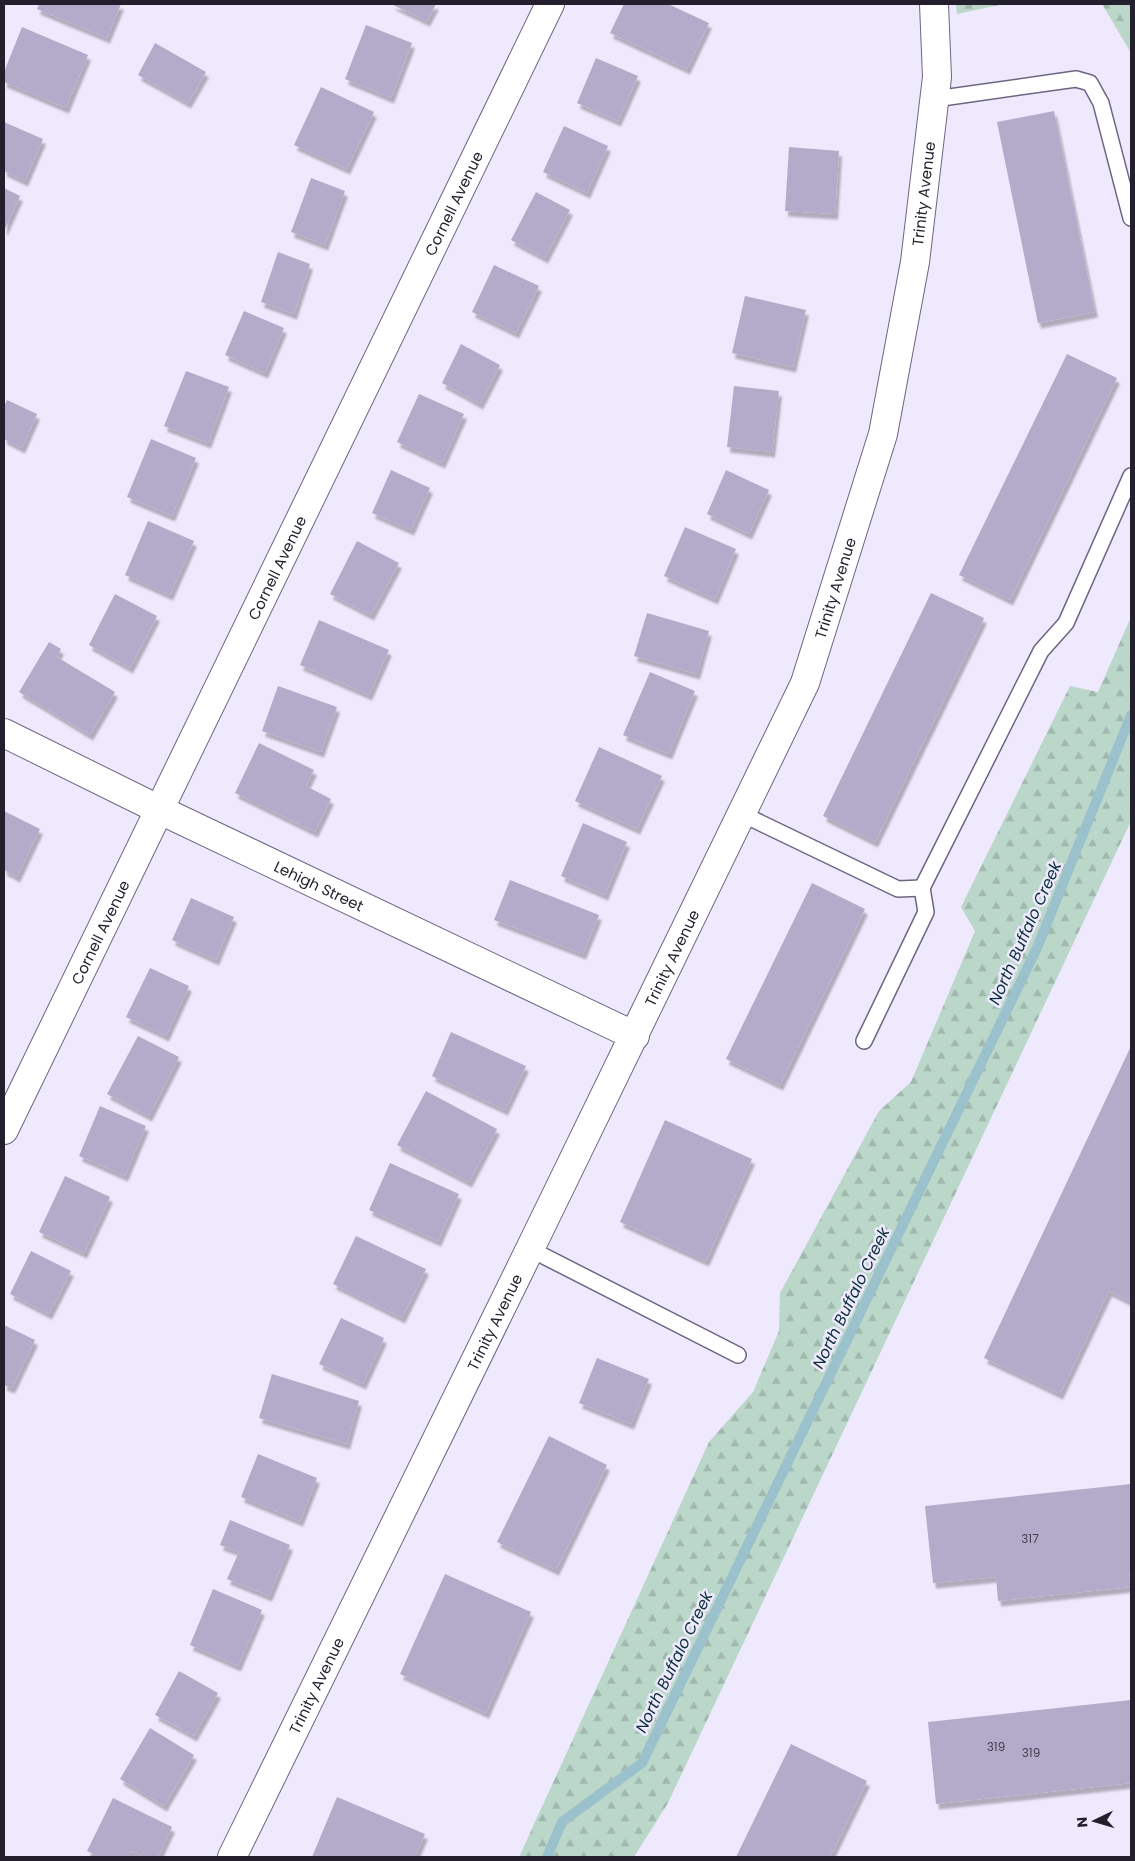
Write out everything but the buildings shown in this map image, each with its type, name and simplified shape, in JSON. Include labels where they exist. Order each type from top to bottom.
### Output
[{"type":"street","name":"Cornell Avenue","points":[[4,1130],[550,4]]},
{"type":"street","name":"Trinity Avenue","points":[[232,1857],[805,683],[883,434],[915,262],[938,77],[934,4]]},
{"type":"street","name":"Lehigh Street","points":[[4,733],[160,810],[634,1036]]},
{"type":"lane","points":[[935,99],[1076,79],[1090,83],[1101,102],[1131,218]]},
{"type":"lane","points":[[864,1041],[926,912],[922,888],[1041,651],[1066,624],[1131,476]]},
{"type":"lane","points":[[742,814],[898,889],[922,888]]},
{"type":"lane","points":[[530,1249],[738,1355]]},
{"type":"green space","points":[[956,4],[1004,4],[957,14]]},
{"type":"green space","points":[[1102,4],[1131,4],[1131,53]]},
{"type":"green space","points":[[1131,617],[1131,821],[668,1803],[634,1857],[519,1857],[709,1442],[753,1392],[779,1331],[780,1293],[879,1111],[911,1082],[975,931],[961,907],[1070,686],[1098,692]]},
{"type":"waterway","name":"North Buffalo Creek","points":[[547,1857],[562,1822],[642,1763],[1037,948],[1131,715]]}]
